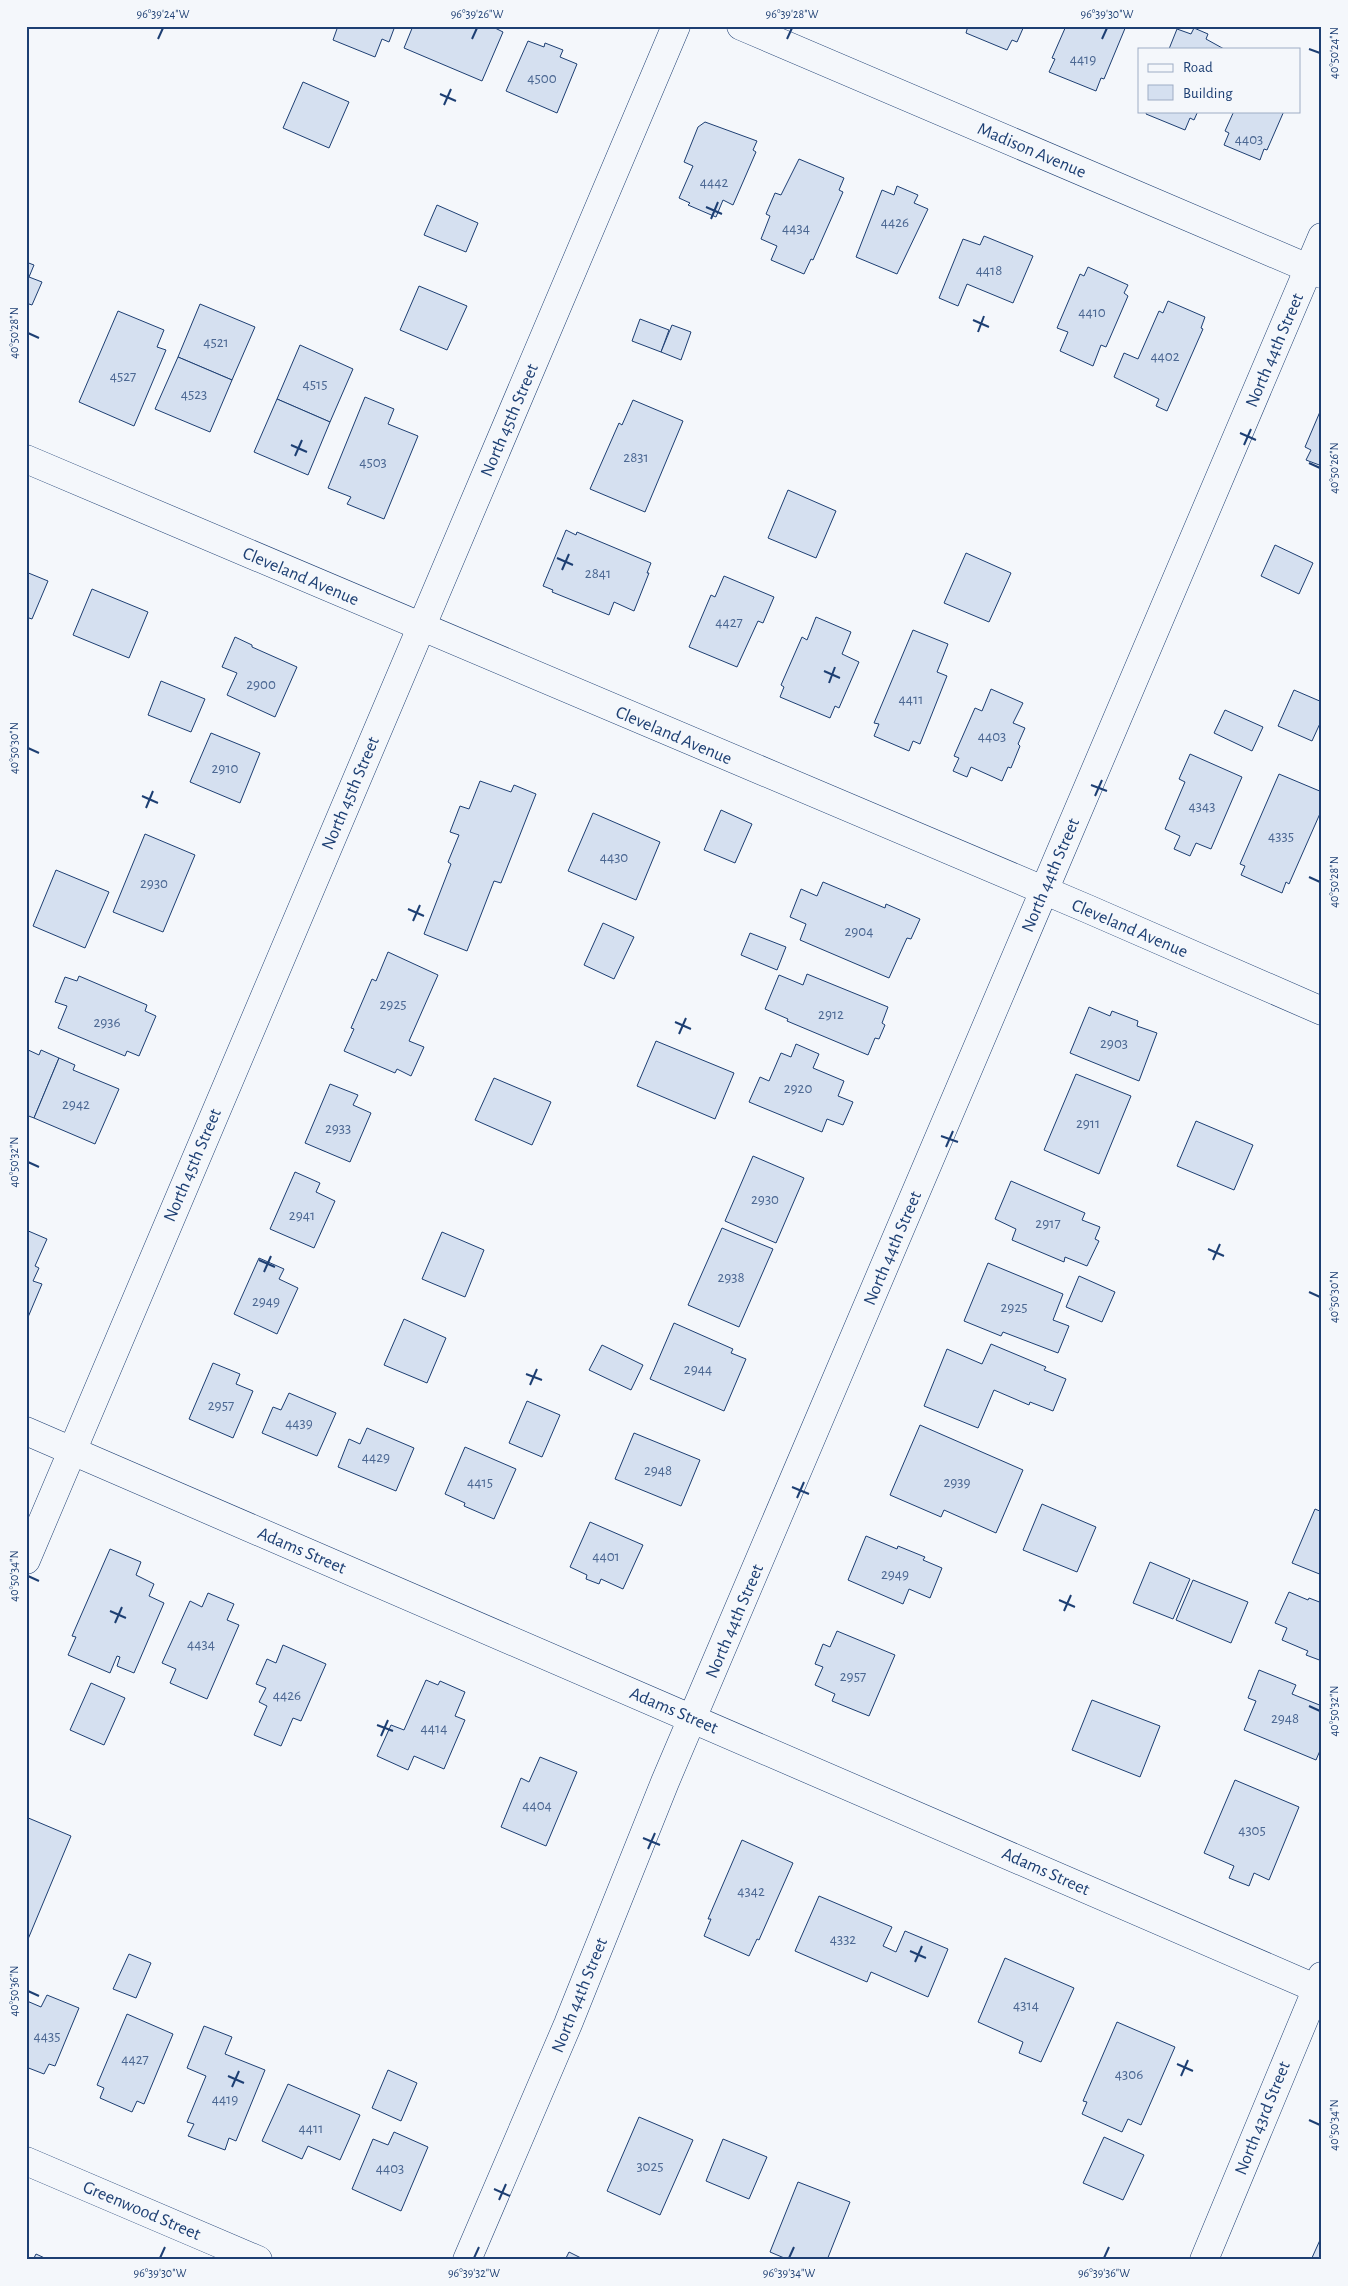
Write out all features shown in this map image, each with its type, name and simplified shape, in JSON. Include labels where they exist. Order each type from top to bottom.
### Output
[{"type":"street","name":"North 45th Street","points":[[26,1560],[676,26]]},
{"type":"street","name":"Madison Avenue","points":[[742,26],[1315,271]]},
{"type":"street","name":"North 44th Street","points":[[467,2260],[568,2024],[693,1719],[1043,890],[1315,271],[1322,237]]},
{"type":"street","name":"Cleveland Avenue","points":[[26,459],[1043,890],[1322,1011]]},
{"type":"street","name":"Adams Street","points":[[26,1431],[693,1719],[1320,1985]]},
{"type":"street","name":"North 43rd Street","points":[[1204,2260],[1320,1985]]},
{"type":"street","name":"Greenwood Street","points":[[26,2161],[258,2260]]},
{"type":"building","points":[[338,26],[395,26],[389,42],[382,39],[375,57],[333,40]]},
{"type":"building","points":[[413,26],[491,26],[503,32],[482,81],[404,48]]},
{"type":"building","points":[[968,26],[1024,26],[1017,42],[1012,40],[1007,50],[966,33]]},
{"type":"building","points":[[1066,26],[1126,26],[1104,79],[1101,78],[1096,91],[1049,72],[1055,59],[1052,58]]},
{"type":"building","points":[[1194,28],[1208,34],[1206,39],[1222,48],[1169,48],[1177,29],[1191,34]]},
{"type":"building","points":[[528,41],[544,47],[545,43],[563,50],[560,57],[577,64],[557,113],[506,91]]},
{"type":"building","points":[[303,82],[349,102],[329,148],[283,128]]},
{"type":"building","points":[[1147,112],[1198,112],[1194,120],[1190,118],[1185,130],[1146,114]]},
{"type":"building","points":[[1234,112],[1284,112],[1267,150],[1264,149],[1260,160],[1224,145],[1229,133],[1225,131]]},
{"type":"building","points":[[705,122],[757,141],[753,150],[756,152],[733,205],[723,200],[716,217],[688,205],[690,203],[679,198],[693,166],[684,162],[698,127]]},
{"type":"building","points":[[799,159],[844,178],[839,190],[843,192],[813,260],[811,259],[804,274],[771,260],[777,246],[761,239],[770,216],[766,214],[775,193],[781,195]]},
{"type":"building","points":[[897,186],[918,195],[914,203],[928,209],[897,274],[856,257],[882,190],[894,195]]},
{"type":"building","points":[[437,205],[478,223],[466,252],[424,235]]},
{"type":"building","points":[[984,236],[1033,256],[1013,303],[967,284],[958,306],[939,298],[963,239],[980,245]]},
{"type":"building","points":[[26,262],[34,265],[29,277],[42,282],[32,305],[26,303]]},
{"type":"building","points":[[1088,267],[1128,285],[1124,293],[1128,296],[1106,347],[1101,345],[1093,366],[1060,351],[1068,332],[1057,328],[1080,274],[1084,276]]},
{"type":"building","points":[[419,286],[467,306],[447,350],[400,330]]},
{"type":"building","points":[[1168,301],[1205,317],[1201,328],[1203,329],[1167,411],[1156,406],[1159,399],[1114,377],[1124,353],[1138,359],[1159,311],[1163,313]]},
{"type":"building","points":[[200,304],[255,327],[232,380],[178,357]]},
{"type":"building","points":[[118,311],[164,330],[157,347],[166,350],[134,426],[79,402]]},
{"type":"building","points":[[640,319],[669,330],[661,352],[632,341]]},
{"type":"building","points":[[672,325],[691,332],[681,360],[661,352]]},
{"type":"building","points":[[300,345],[353,369],[330,422],[277,399]]},
{"type":"building","points":[[178,357],[232,380],[210,432],[155,409]]},
{"type":"building","points":[[365,397],[394,409],[388,424],[418,436],[384,519],[347,504],[351,497],[328,488]]},
{"type":"building","points":[[277,399],[330,422],[308,475],[254,452]]},
{"type":"building","points":[[633,400],[683,421],[645,512],[590,489],[619,423],[622,425]]},
{"type":"building","points":[[1322,407],[1322,466],[1306,460],[1311,450],[1305,447]]},
{"type":"building","points":[[788,490],[836,511],[816,558],[768,538]]},
{"type":"building","points":[[566,530],[576,535],[577,532],[651,563],[634,611],[614,602],[609,615],[552,592],[553,590],[543,586]]},
{"type":"building","points":[[1275,545],[1313,563],[1299,594],[1261,576]]},
{"type":"building","points":[[966,553],[1011,573],[989,622],[944,603]]},
{"type":"building","points":[[26,572],[48,581],[32,619],[26,617]]},
{"type":"building","points":[[724,576],[774,597],[763,623],[758,621],[737,667],[689,647],[711,595],[715,597]]},
{"type":"building","points":[[92,589],[148,612],[129,658],[73,635]]},
{"type":"building","points":[[816,617],[851,632],[842,654],[859,662],[839,708],[835,706],[830,718],[780,697],[784,687],[781,685],[802,637],[807,640]]},
{"type":"building","points":[[913,630],[948,644],[937,672],[947,676],[920,744],[913,741],[909,751],[874,736],[879,724],[874,723]]},
{"type":"building","points":[[235,637],[252,645],[252,647],[297,667],[275,717],[227,695],[237,673],[222,667]]},
{"type":"building","points":[[161,681],[205,699],[191,732],[148,715]]},
{"type":"building","points":[[991,689],[1023,703],[1013,723],[1025,728],[1011,768],[1008,767],[1002,781],[971,767],[967,777],[953,771],[959,758],[954,756],[975,708],[982,711]]},
{"type":"building","points":[[1294,690],[1322,702],[1322,719],[1312,741],[1278,726]]},
{"type":"building","points":[[1225,710],[1263,727],[1252,751],[1214,733]]},
{"type":"building","points":[[211,733],[260,753],[240,803],[190,782]]},
{"type":"building","points":[[1190,754],[1242,777],[1211,849],[1196,843],[1190,856],[1174,849],[1180,836],[1165,829],[1185,782],[1179,779]]},
{"type":"building","points":[[1279,774],[1322,792],[1322,809],[1289,884],[1286,882],[1282,893],[1241,875],[1245,866],[1240,864]]},
{"type":"building","points":[[480,781],[511,792],[514,785],[536,794],[501,883],[494,881],[467,951],[424,934],[451,864],[448,862],[459,835],[450,832],[460,806],[469,809]]},
{"type":"building","points":[[721,810],[752,824],[735,863],[704,850]]},
{"type":"building","points":[[593,813],[660,842],[636,900],[568,871]]},
{"type":"building","points":[[145,834],[195,855],[163,932],[113,912]]},
{"type":"building","points":[[56,870],[109,892],[85,948],[33,926]]},
{"type":"building","points":[[823,882],[885,908],[886,904],[920,919],[911,939],[907,938],[889,978],[800,940],[806,924],[790,917],[801,889],[817,896]]},
{"type":"building","points":[[603,923],[634,937],[614,979],[584,965]]},
{"type":"building","points":[[750,933],[786,947],[777,970],[741,955]]},
{"type":"building","points":[[388,952],[438,975],[409,1041],[424,1047],[411,1076],[397,1069],[395,1073],[344,1051],[354,1029],[351,1028],[372,979],[376,981]]},
{"type":"building","points":[[807,974],[888,1007],[882,1023],[885,1025],[879,1039],[875,1038],[868,1055],[787,1021],[788,1019],[765,1009],[779,975],[803,985]]},
{"type":"building","points":[[79,976],[147,1005],[145,1011],[156,1016],[139,1056],[127,1051],[125,1056],[58,1028],[67,1006],[55,1002],[65,977],[77,981]]},
{"type":"building","points":[[1089,1007],[1110,1016],[1112,1011],[1138,1021],[1137,1026],[1157,1033],[1139,1081],[1070,1053]]},
{"type":"building","points":[[656,1041],[734,1073],[715,1119],[637,1086]]},
{"type":"building","points":[[796,1044],[819,1054],[813,1068],[844,1081],[838,1096],[853,1102],[843,1125],[827,1119],[822,1132],[749,1102],[760,1077],[769,1081],[781,1053],[791,1057]]},
{"type":"building","points":[[26,1049],[39,1055],[41,1050],[59,1058],[34,1118],[26,1115]]},
{"type":"building","points":[[59,1058],[75,1065],[73,1070],[119,1089],[95,1144],[34,1118]]},
{"type":"building","points":[[1076,1074],[1131,1096],[1099,1174],[1044,1150]]},
{"type":"building","points":[[494,1078],[551,1102],[532,1145],[475,1120]]},
{"type":"building","points":[[330,1084],[358,1095],[353,1105],[371,1113],[350,1162],[305,1143]]},
{"type":"building","points":[[1196,1121],[1253,1145],[1234,1190],[1177,1166]]},
{"type":"building","points":[[753,1156],[804,1178],[776,1243],[725,1221]]},
{"type":"building","points":[[295,1172],[320,1183],[316,1192],[335,1201],[314,1248],[270,1229]]},
{"type":"building","points":[[1011,1181],[1085,1213],[1082,1220],[1100,1227],[1095,1239],[1099,1241],[1087,1266],[1065,1257],[1064,1262],[1012,1240],[1016,1229],[995,1219]]},
{"type":"building","points":[[722,1228],[773,1249],[739,1327],[688,1305]]},
{"type":"building","points":[[26,1230],[47,1239],[35,1266],[39,1268],[33,1281],[42,1284],[26,1322]]},
{"type":"building","points":[[442,1232],[484,1250],[465,1297],[422,1279]]},
{"type":"building","points":[[259,1258],[284,1269],[279,1279],[298,1288],[277,1334],[234,1314]]},
{"type":"building","points":[[988,1263],[1063,1294],[1053,1320],[1069,1326],[1058,1353],[1003,1332],[1001,1336],[964,1321]]},
{"type":"building","points":[[1079,1276],[1115,1292],[1102,1322],[1066,1307]]},
{"type":"building","points":[[404,1319],[446,1338],[427,1383],[384,1365]]},
{"type":"building","points":[[674,1323],[733,1349],[731,1353],[746,1359],[724,1411],[650,1379]]},
{"type":"building","points":[[991,1344],[1046,1367],[1044,1370],[1066,1379],[1053,1411],[1030,1402],[1029,1405],[994,1390],[978,1428],[924,1406],[947,1349],[982,1364]]},
{"type":"building","points":[[602,1345],[643,1365],[631,1390],[589,1370]]},
{"type":"building","points":[[213,1363],[240,1374],[236,1384],[253,1391],[233,1438],[189,1419]]},
{"type":"building","points":[[289,1393],[336,1413],[317,1456],[262,1433],[273,1407],[281,1410]]},
{"type":"building","points":[[527,1401],[560,1415],[542,1457],[509,1443]]},
{"type":"building","points":[[920,1425],[1023,1470],[996,1533],[944,1510],[941,1517],[890,1495]]},
{"type":"building","points":[[367,1428],[414,1448],[396,1491],[338,1467],[349,1439],[360,1444]]},
{"type":"building","points":[[634,1433],[700,1460],[681,1506],[615,1479]]},
{"type":"building","points":[[465,1447],[516,1469],[494,1519],[464,1506],[465,1503],[445,1494]]},
{"type":"building","points":[[1042,1504],[1096,1527],[1077,1572],[1023,1550]]},
{"type":"building","points":[[1315,1509],[1322,1512],[1322,1575],[1292,1563]]},
{"type":"building","points":[[590,1522],[643,1545],[623,1589],[601,1579],[599,1584],[586,1579],[587,1575],[570,1567]]},
{"type":"building","points":[[866,1536],[897,1549],[898,1546],[925,1557],[923,1560],[942,1568],[930,1598],[909,1589],[903,1604],[848,1580]]},
{"type":"building","points":[[110,1549],[141,1562],[136,1575],[154,1584],[149,1596],[164,1603],[134,1673],[117,1666],[120,1657],[117,1656],[110,1673],[68,1655],[76,1637],[72,1636]]},
{"type":"building","points":[[1150,1562],[1190,1579],[1173,1619],[1133,1603]]},
{"type":"building","points":[[1193,1580],[1248,1602],[1231,1643],[1176,1620]]},
{"type":"building","points":[[1289,1592],[1308,1600],[1309,1598],[1322,1603],[1322,1661],[1306,1655],[1308,1651],[1282,1640],[1287,1628],[1275,1623]]},
{"type":"building","points":[[208,1593],[234,1604],[227,1620],[239,1625],[207,1699],[170,1683],[176,1669],[162,1663],[190,1601],[202,1607]]},
{"type":"building","points":[[837,1631],[895,1655],[869,1716],[832,1701],[835,1694],[815,1685],[823,1667],[815,1664],[823,1644],[830,1647]]},
{"type":"building","points":[[283,1645],[326,1664],[301,1721],[293,1718],[281,1746],[254,1735],[267,1706],[259,1702],[266,1688],[256,1684],[267,1659],[276,1663]]},
{"type":"building","points":[[1259,1670],[1296,1685],[1292,1694],[1322,1706],[1322,1746],[1316,1760],[1244,1730],[1256,1701],[1248,1698]]},
{"type":"building","points":[[426,1680],[438,1685],[440,1681],[465,1692],[455,1716],[465,1720],[444,1769],[414,1756],[408,1770],[377,1756],[391,1725],[404,1730]]},
{"type":"building","points":[[91,1683],[125,1698],[104,1745],[70,1730]]},
{"type":"building","points":[[1092,1700],[1160,1726],[1140,1777],[1072,1750]]},
{"type":"building","points":[[540,1757],[577,1772],[546,1846],[501,1827],[521,1778],[529,1782]]},
{"type":"building","points":[[1235,1780],[1299,1807],[1269,1880],[1254,1873],[1249,1886],[1229,1878],[1234,1866],[1204,1853]]},
{"type":"building","points":[[26,1817],[71,1836],[26,1944]]},
{"type":"building","points":[[742,1840],[793,1863],[759,1940],[757,1939],[749,1956],[704,1936],[711,1919],[708,1919]]},
{"type":"building","points":[[819,1896],[892,1927],[883,1946],[896,1952],[905,1931],[948,1949],[928,1997],[871,1972],[867,1982],[795,1951]]},
{"type":"building","points":[[129,1954],[151,1963],[136,1998],[113,1989]]},
{"type":"building","points":[[1005,1958],[1074,1988],[1041,2062],[1019,2053],[1023,2042],[978,2022]]},
{"type":"building","points":[[47,1995],[79,2008],[55,2066],[49,2064],[44,2074],[26,2067],[26,2003],[27,2001],[41,2007]]},
{"type":"building","points":[[127,2014],[173,2034],[144,2104],[137,2101],[132,2112],[100,2098],[104,2088],[97,2085]]},
{"type":"building","points":[[1117,2022],[1175,2047],[1141,2125],[1128,2119],[1122,2132],[1082,2114],[1087,2102],[1083,2101]]},
{"type":"building","points":[[204,2026],[232,2037],[225,2054],[265,2070],[236,2141],[229,2138],[225,2150],[188,2136],[194,2124],[187,2122],[206,2076],[187,2068]]},
{"type":"building","points":[[388,2070],[417,2083],[401,2121],[372,2108]]},
{"type":"building","points":[[288,2084],[360,2115],[340,2160],[308,2146],[302,2159],[262,2141]]},
{"type":"building","points":[[639,2117],[693,2140],[660,2215],[607,2191]]},
{"type":"building","points":[[394,2132],[428,2147],[401,2211],[352,2189],[373,2139],[388,2145]]},
{"type":"building","points":[[1104,2137],[1144,2155],[1123,2200],[1083,2183]]},
{"type":"building","points":[[723,2139],[767,2157],[749,2199],[706,2181]]},
{"type":"building","points":[[798,2182],[850,2202],[827,2260],[789,2260],[770,2252]]},
{"type":"building","points":[[1320,2240],[1322,2260],[1311,2260]]},
{"type":"building","points":[[569,2252],[585,2260],[565,2260]]},
{"type":"building","points":[[36,2254],[49,2260],[33,2260]]}]
